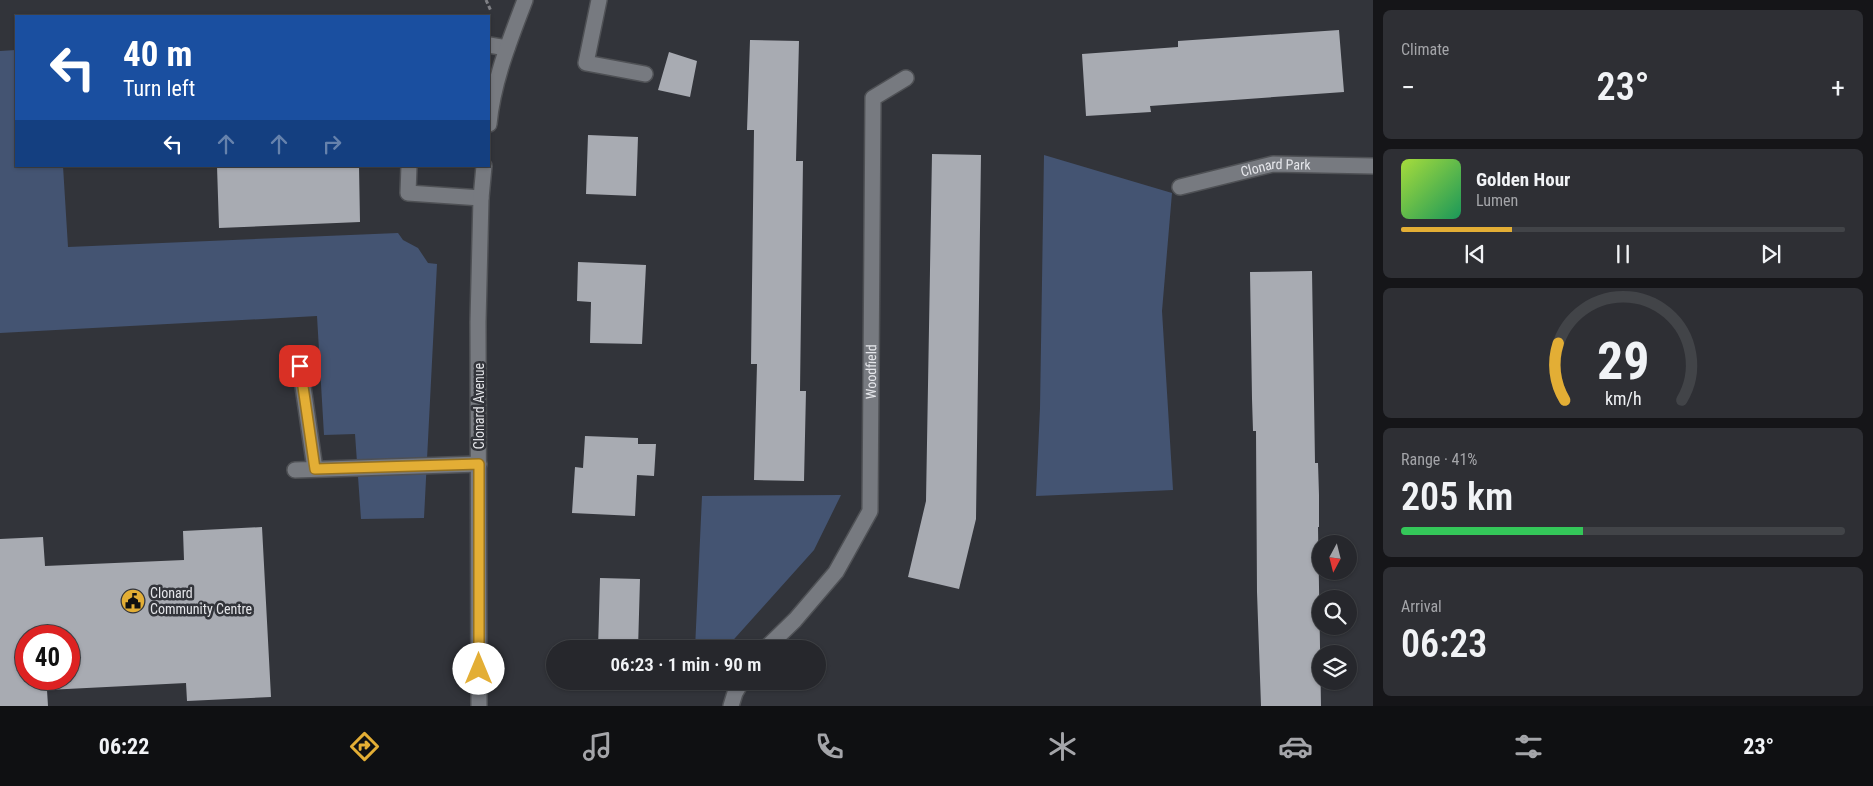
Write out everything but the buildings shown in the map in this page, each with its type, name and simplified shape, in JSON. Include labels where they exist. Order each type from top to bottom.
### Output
[{"type":"street","points":[[490,107],[506,48],[525,0]]},
{"type":"street","points":[[599,0],[586,63],[645,74]]},
{"type":"street","points":[[490,45],[506,48]]},
{"type":"street","name":"Woodfield","points":[[775,640],[795,620],[836,572],[870,511],[873,98],[906,78]]},
{"type":"street","name":"Clonard Park","points":[[1180,187],[1273,164],[1373,166]]},
{"type":"street","points":[[409,167],[408,193],[481,198]]},
{"type":"street","name":"Clonard Avenue","points":[[479,706],[478,322],[481,198],[484,167]]},
{"type":"street","points":[[300,366],[315,469]]},
{"type":"street","points":[[295,470],[479,464]]},
{"type":"street","points":[[731,706],[737,690]]},
{"type":"shaded area","points":[[15,50],[15,167],[63,167],[68,247],[398,233],[403,240],[418,248],[428,263],[437,264],[424,518],[361,519],[355,434],[324,435],[317,316],[0,333],[0,51]]},
{"type":"shaded area","points":[[1044,155],[1172,193],[1162,311],[1173,490],[1036,496],[1040,408]]},
{"type":"shaded area","points":[[841,495],[814,550],[733,640],[695,640],[702,496]]},
{"type":"place","name":"Clonard Community Centre","points":[[133,601]]},
{"type":"route","points":[[300,366],[315,469],[479,464],[479,669]]}]
